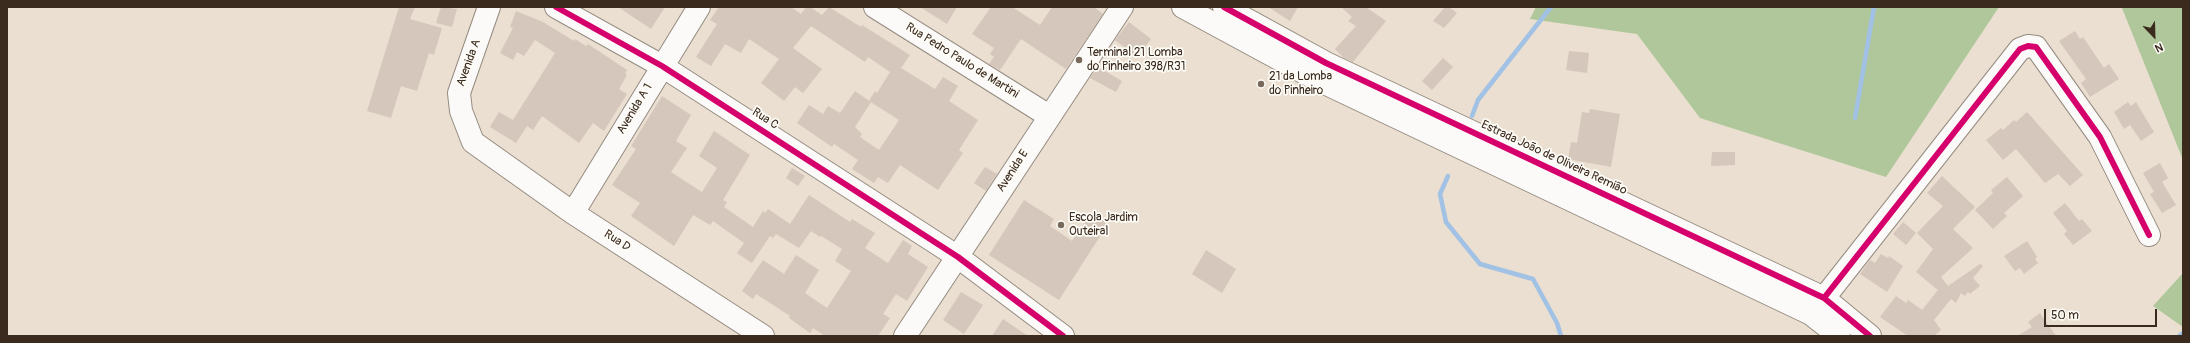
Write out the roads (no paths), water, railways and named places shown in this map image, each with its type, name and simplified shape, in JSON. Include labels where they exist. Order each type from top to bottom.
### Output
[{"type":"street","name":"Avenida A","points":[[473,142],[461,112],[459,93],[490,7]]},
{"type":"street","name":"Rua C","points":[[556,7],[662,66],[958,257],[1063,336]]},
{"type":"street","name":"Avenida A 1","points":[[573,212],[699,7]]},
{"type":"street","name":"Rua Pedro Paulo de Martini","points":[[875,7],[1049,116]]},
{"type":"street","name":"Avenida E","points":[[905,336],[1122,7]]},
{"type":"street","points":[[1183,7],[1316,79],[1811,314],[1839,336]]},
{"type":"street","name":"Estrada João de Oliveira Remião","points":[[1224,7],[1326,63],[1824,298],[1870,336]]},
{"type":"street","points":[[1824,298],[2020,49],[2028,46],[2036,48],[2100,137],[2149,235]]},
{"type":"street","name":"Rua D","points":[[473,142],[573,212],[763,336]]},
{"type":"waterway","points":[[1472,116],[1478,100],[1551,7]]},
{"type":"waterway","points":[[1855,118],[1874,7]]},
{"type":"waterway","points":[[1448,176],[1440,194],[1446,222],[1480,264],[1533,279],[1557,323],[1561,336]]},
{"type":"waterway","points":[[2179,336],[2183,333]]},
{"type":"place","name":"Terminal 21 Lomba do Pinheiro 398/R31","points":[[1079,60]]},
{"type":"place","name":"21 da Lomba do Pinheiro","points":[[1261,84]]},
{"type":"place","name":"Escola Jardim Outeiral","points":[[1061,225]]}]
